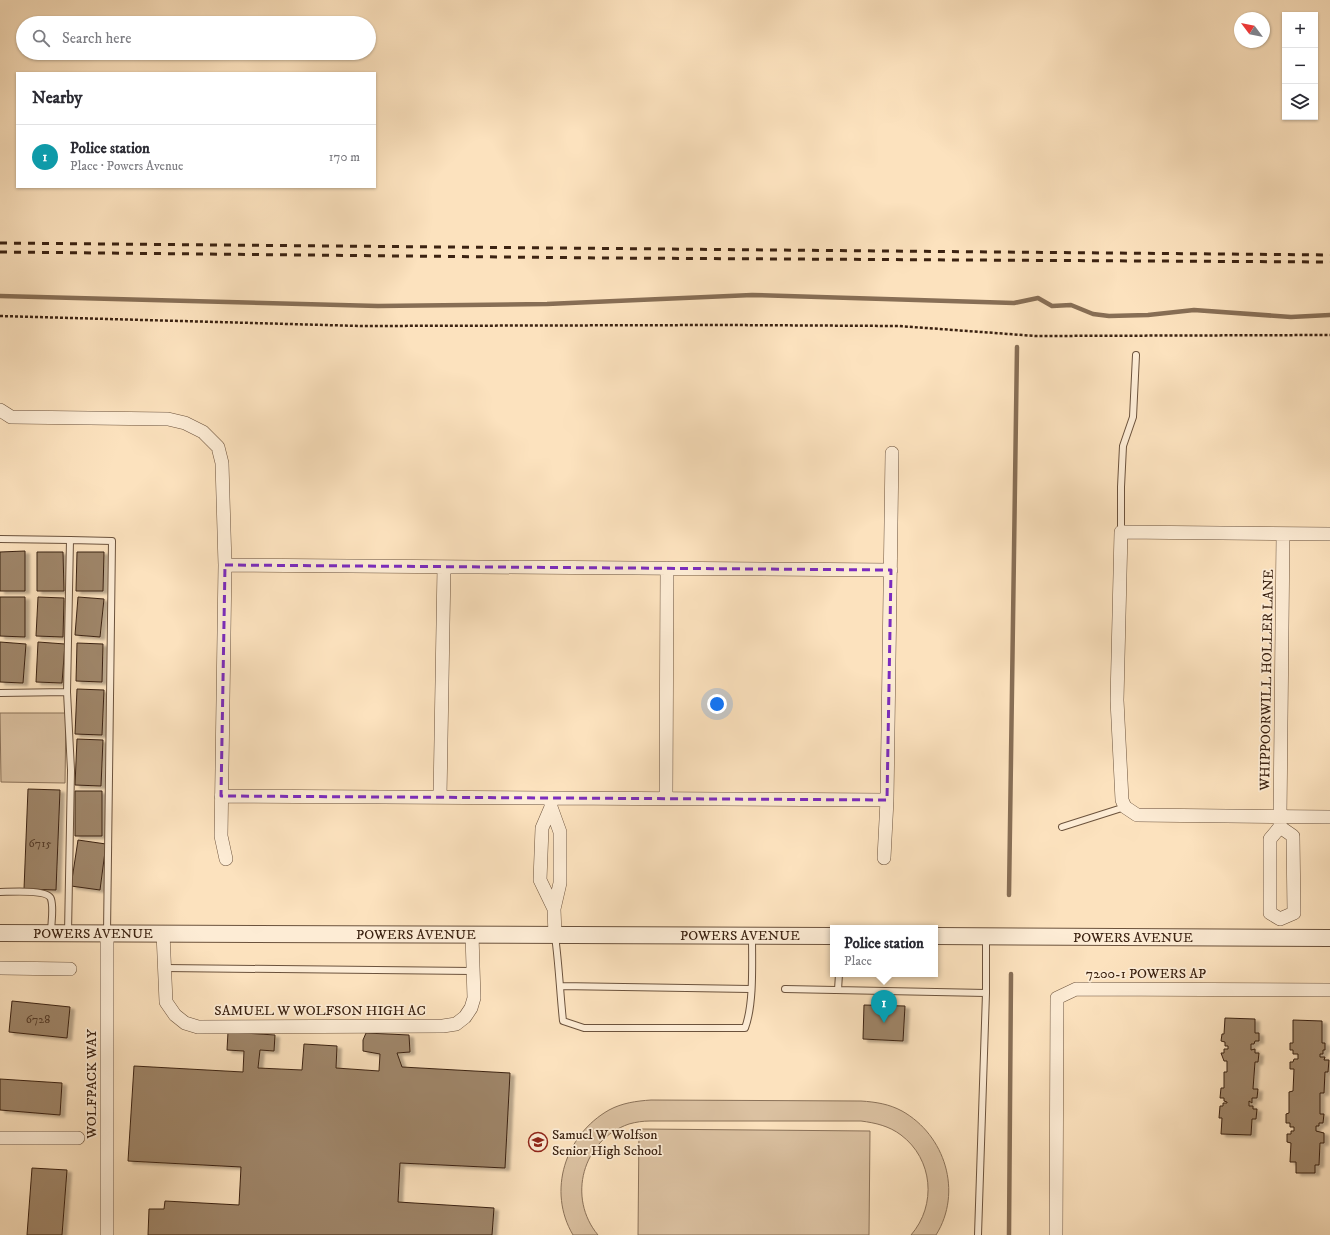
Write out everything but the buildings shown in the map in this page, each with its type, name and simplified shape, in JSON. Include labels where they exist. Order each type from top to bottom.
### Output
[{"type":"street","points":[[0,410],[11,417],[168,419],[185,423],[203,432],[218,447],[222,463],[225,565],[221,836],[226,858]]},
{"type":"street","points":[[884,858],[887,800],[892,453]]},
{"type":"street","points":[[1330,534],[1121,532],[1117,700],[1122,800],[1125,807],[1136,815],[1280,822],[1330,817]]},
{"type":"street","name":"WHIPPOORWILL HOLLER LANE","points":[[1280,822],[1284,534]]},
{"type":"street","points":[[225,565],[890,570]]},
{"type":"street","points":[[440,797],[444,567]]},
{"type":"street","points":[[666,799],[668,568]]},
{"type":"street","points":[[221,796],[440,797],[551,803],[666,799],[887,800]]},
{"type":"street","points":[[551,803],[560,832],[560,883],[554,909],[555,935]]},
{"type":"street","points":[[551,803],[542,828],[540,880],[554,909]]},
{"type":"street","points":[[1280,822],[1293,836],[1294,913],[1280,919]]},
{"type":"street","points":[[1280,822],[1270,839],[1270,913],[1280,919]]},
{"type":"street","points":[[1280,919],[1280,938]]},
{"type":"street","name":"POWERS AVENUE","points":[[0,933],[830,936]]},
{"type":"street","name":"WOLFPACK WAY","points":[[107,933],[107,1235]]},
{"type":"street","name":"SAMUEL W WOLFSON HIGH AC","points":[[163,933],[166,1002],[175,1015],[185,1023],[198,1026],[443,1026],[456,1024],[465,1017],[471,1008],[474,998],[472,935]]},
{"type":"street","name":"POWERS AVENUE","points":[[938,936],[1330,938]]},
{"type":"street","points":[[0,968],[70,969]]},
{"type":"street","name":"7200-1 POWERS AP","points":[[1056,1235],[1057,998],[1076,989],[1330,990]]},
{"type":"street","points":[[0,1138],[78,1138]]},
{"type":"lane","points":[[1121,532],[1123,446],[1133,417],[1136,355]]},
{"type":"lane","points":[[0,539],[112,541],[107,933]]},
{"type":"lane","points":[[68,933],[71,770],[67,692],[70,540]]},
{"type":"lane","points":[[0,693],[67,692]]},
{"type":"lane","points":[[1062,827],[1125,807]]},
{"type":"lane","points":[[0,892],[41,892],[48,895],[51,898],[52,908],[51,933]]},
{"type":"lane","points":[[555,935],[559,959],[563,1021],[584,1028],[745,1028],[749,1018],[752,935]]},
{"type":"lane","points":[[978,1235],[986,993],[986,936]]},
{"type":"lane","points":[[164,968],[473,971]]},
{"type":"lane","points":[[838,990],[839,977]]},
{"type":"lane","points":[[560,986],[750,989]]},
{"type":"lane","points":[[785,989],[986,993]]},
{"type":"path","points":[[0,316],[361,326],[899,326],[1036,336],[1330,335]]},
{"type":"highlighted area","points":[[225,565],[891,570],[887,800],[221,796]]},
{"type":"shaded area","points":[[0,713],[66,713],[65,783],[1,782]]},
{"type":"shaded area","points":[[651,1100],[861,1101],[882,1104],[902,1111],[917,1121],[929,1134],[939,1149],[945,1166],[948,1183],[948,1201],[944,1218],[936,1235],[911,1235],[925,1210],[928,1197],[928,1183],[925,1169],[920,1157],[912,1145],[892,1129],[882,1125],[861,1121],[647,1121],[629,1124],[613,1132],[600,1143],[590,1156],[584,1172],[582,1188],[583,1204],[589,1220],[598,1235],[573,1235],[565,1218],[561,1200],[561,1183],[565,1165],[571,1149],[581,1134],[594,1121],[609,1110],[629,1103]]},
{"type":"shaded area","points":[[639,1129],[870,1131],[869,1235],[638,1235]]},
{"type":"waterway","points":[[0,296],[378,306],[547,304],[752,295],[1014,303],[1038,298],[1052,306],[1071,305],[1093,314],[1109,316],[1148,315],[1194,310],[1291,317],[1330,315]]},
{"type":"waterway","points":[[1009,895],[1017,347]]},
{"type":"waterway","points":[[1009,1235],[1011,974]]},
{"type":"railway","points":[[0,243],[1330,255]]},
{"type":"railway","points":[[0,252],[605,258],[1330,262]]},
{"type":"place","name":"Police station","points":[[884,1023]]},
{"type":"place","name":"Samuel W Wolfson Senior High School","points":[[538,1142]]}]
